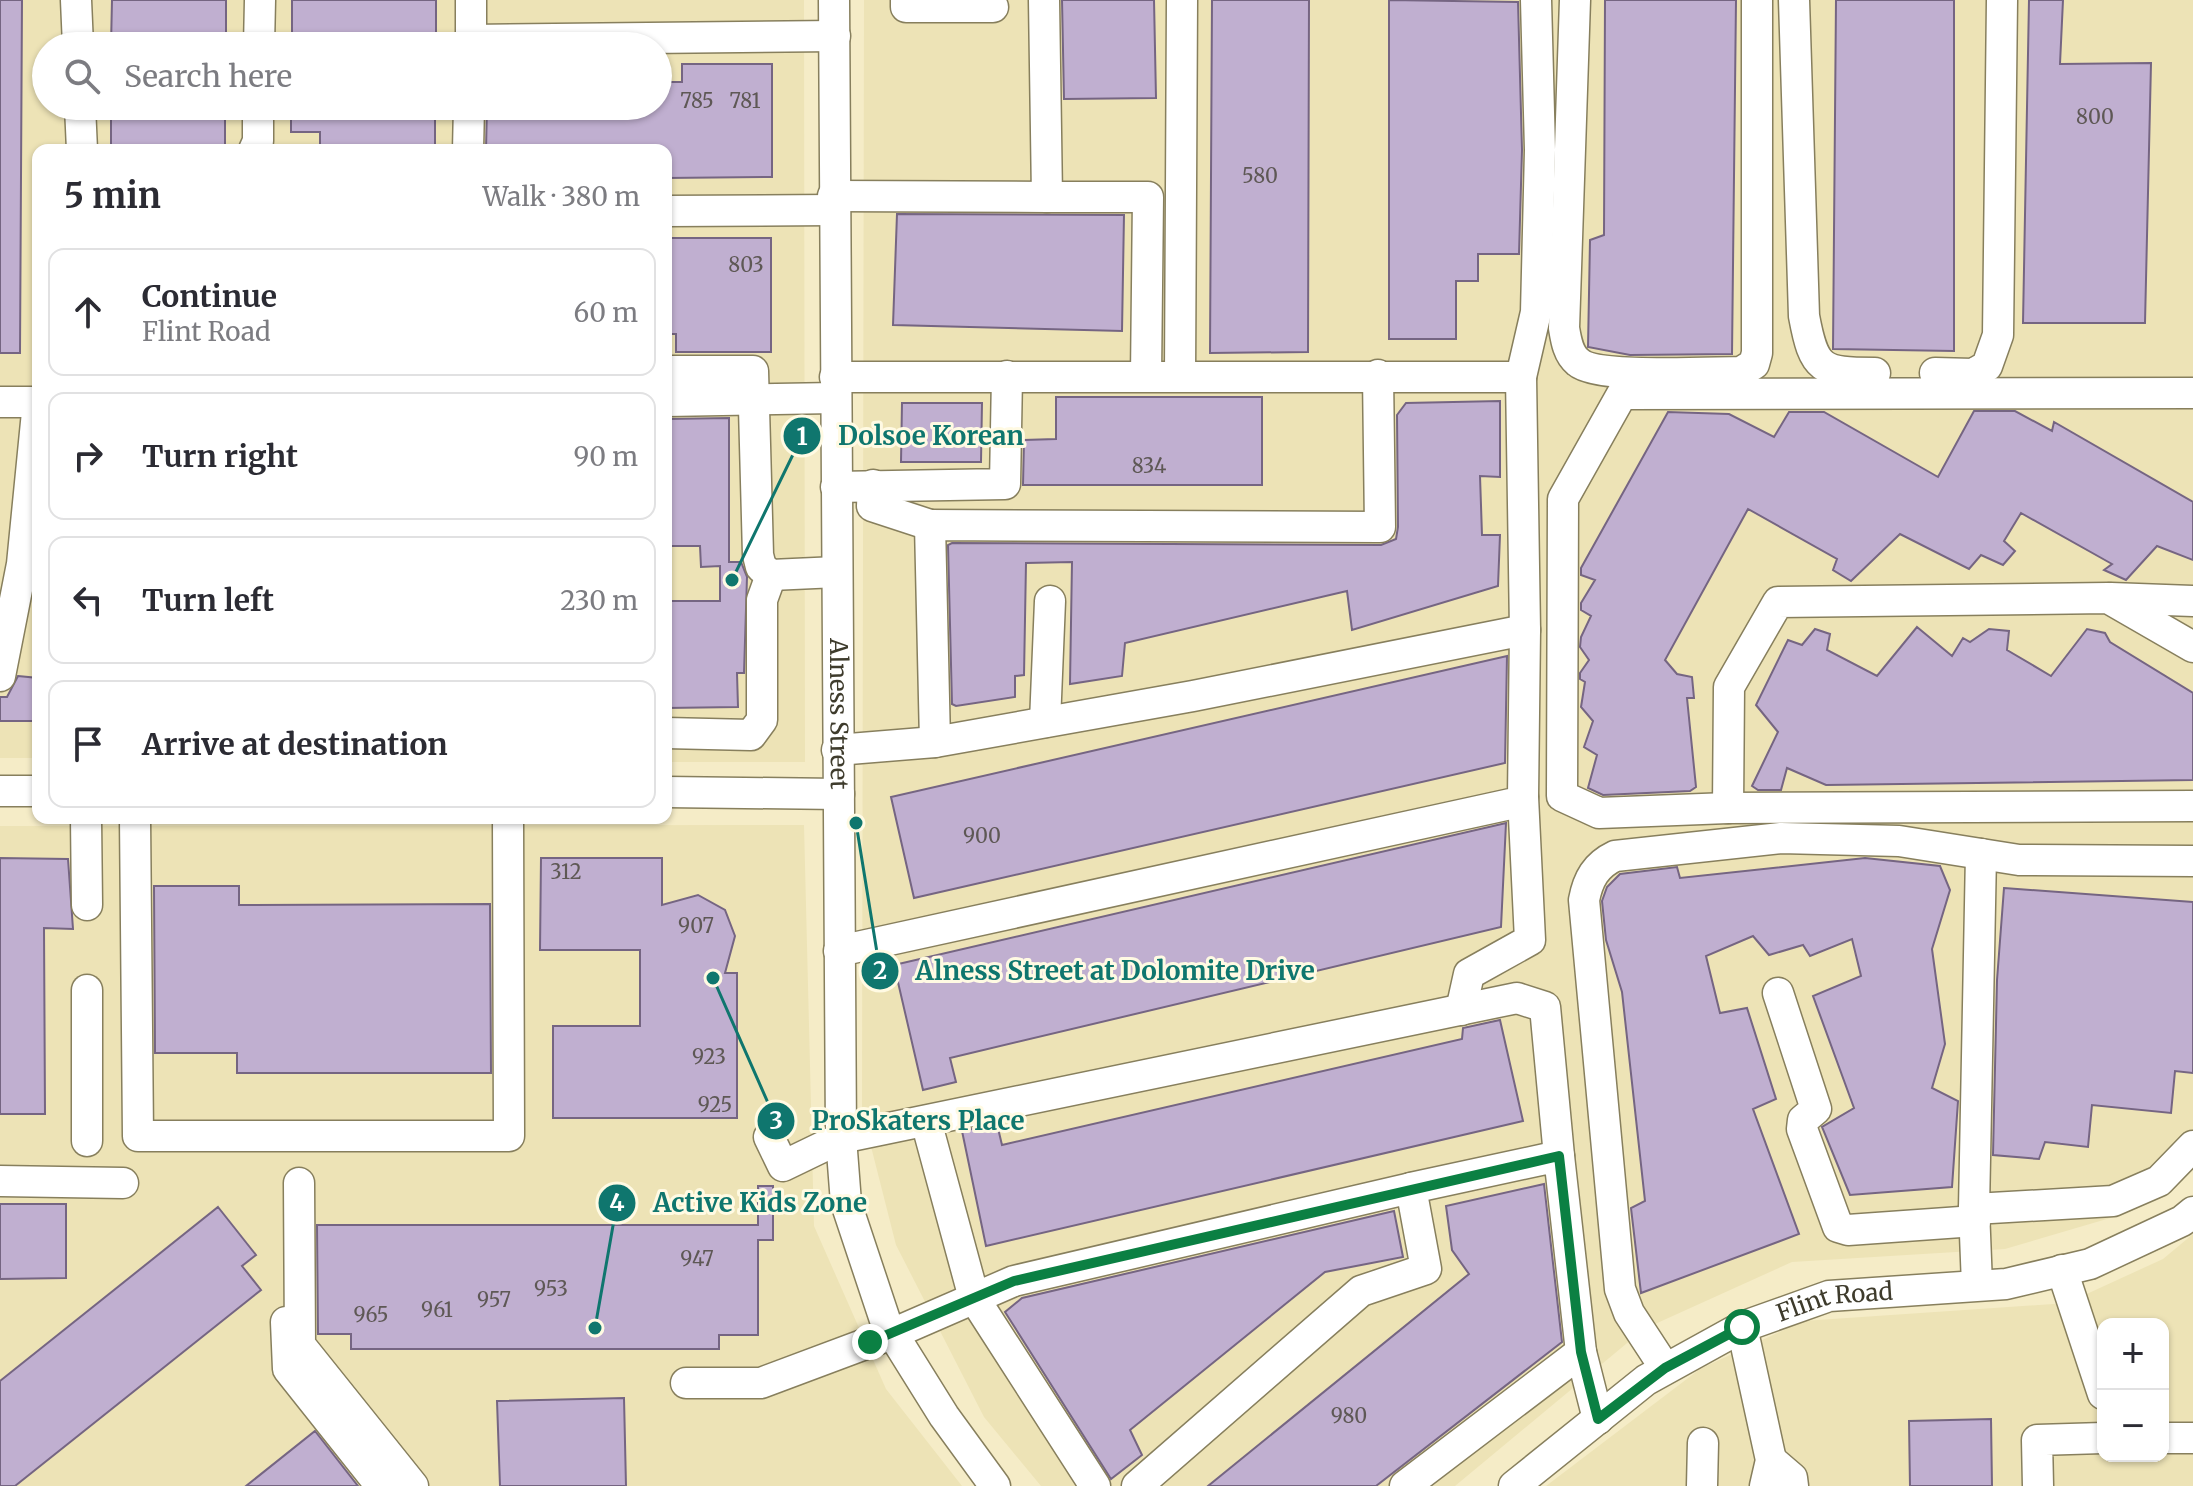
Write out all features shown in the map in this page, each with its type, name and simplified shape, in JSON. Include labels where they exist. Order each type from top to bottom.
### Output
[{"type":"street","points":[[76,0],[77,32]]},
{"type":"street","points":[[259,32],[260,0]]},
{"type":"street","points":[[471,0],[471,32]]},
{"type":"street","name":"Alness Street","points":[[834,0],[839,951],[841,1138],[846,1203],[892,1334],[944,1416],[995,1486]]},
{"type":"street","points":[[906,0],[906,7],[993,7]]},
{"type":"street","points":[[1044,0],[1047,197]]},
{"type":"street","points":[[1180,376],[1182,0]]},
{"type":"street","points":[[1461,1010],[1469,974],[1530,940],[1523,797],[1525,630],[1521,377],[1536,312],[1540,150],[1536,0]]},
{"type":"street","points":[[1575,0],[1564,328],[1568,347],[1576,361],[1599,372],[1741,372],[1754,364],[1757,353],[1757,0]]},
{"type":"street","points":[[1794,0],[1804,316],[1810,349],[1821,366],[1834,373],[1973,374],[1987,366],[1998,335],[2002,0]]},
{"type":"street","points":[[672,39],[835,36]]},
{"type":"street","points":[[81,120],[82,144]]},
{"type":"street","points":[[257,144],[258,120]]},
{"type":"street","points":[[468,144],[469,120]]},
{"type":"street","points":[[672,211],[834,203],[1148,197],[1146,376]]},
{"type":"street","points":[[672,371],[753,371],[758,555],[761,567],[771,575],[837,572]]},
{"type":"street","points":[[873,485],[872,506],[930,525],[1380,527],[1378,375]]},
{"type":"street","points":[[672,401],[754,399],[835,388],[1007,376],[1521,377]]},
{"type":"street","points":[[836,487],[1005,484],[1007,376]]},
{"type":"street","points":[[2193,393],[1622,394],[1563,499],[1562,796],[1599,813],[1728,808],[2193,806]]},
{"type":"street","points":[[0,402],[32,402]]},
{"type":"street","points":[[0,676],[22,564],[32,463]]},
{"type":"street","points":[[930,525],[935,742]]},
{"type":"street","points":[[672,733],[751,735],[756,730],[762,720],[762,600],[771,575]]},
{"type":"street","points":[[1728,808],[1729,687],[1778,602],[2108,598],[2193,601]]},
{"type":"street","points":[[2108,598],[2193,647]]},
{"type":"street","points":[[1045,722],[1050,601]]},
{"type":"street","points":[[837,750],[935,742],[1525,630]]},
{"type":"street","points":[[0,791],[32,791]]},
{"type":"street","points":[[672,792],[839,794]]},
{"type":"street","points":[[839,951],[1116,893],[1515,803],[1523,797]]},
{"type":"street","points":[[86,824],[87,905]]},
{"type":"street","points":[[135,824],[138,1136],[509,1136],[508,824]]},
{"type":"street","points":[[1665,1368],[1629,1313],[1620,1289],[1584,900],[1593,873],[1602,863],[1615,856],[1781,838],[1899,841],[2019,860],[2193,861]]},
{"type":"street","points":[[1977,1285],[1975,1215],[1981,854]]},
{"type":"street","points":[[87,990],[87,1141]]},
{"type":"street","points":[[1778,993],[1816,1109],[1803,1120],[1802,1129],[1838,1227],[1848,1230],[2113,1201],[2159,1181],[2193,1146]]},
{"type":"street","points":[[769,1137],[783,1166],[841,1138],[1517,998],[1545,1007],[1581,1352],[1598,1419]]},
{"type":"street","points":[[926,1121],[974,1298],[1095,1486]]},
{"type":"street","points":[[686,1383],[761,1383],[892,1334],[1014,1281],[1559,1156]]},
{"type":"street","points":[[0,1181],[123,1183]]},
{"type":"street","points":[[381,1486],[288,1369],[290,1184],[300,1345],[413,1486]]},
{"type":"street","points":[[1137,1486],[1361,1291],[1426,1269],[1411,1188]]},
{"type":"street","name":"Flint Road","points":[[1514,1486],[1665,1368],[1742,1327],[1829,1296],[2006,1284],[2090,1264],[2182,1221],[2193,1212]]},
{"type":"street","points":[[2062,1270],[2102,1390]]},
{"type":"street","points":[[1742,1327],[1768,1473],[1792,1478],[1793,1486]]},
{"type":"street","points":[[1405,1486],[1581,1352]]},
{"type":"street","points":[[2038,1486],[2037,1440],[2097,1438]]},
{"type":"street","points":[[2169,1438],[2193,1438]]},
{"type":"street","points":[[1702,1486],[1703,1443]]},
{"type":"shaded area","points":[[0,0],[804,0],[805,762],[672,762],[672,144],[32,144],[32,758],[0,758]]},
{"type":"shaded area","points":[[864,0],[2193,0],[2193,1153],[2117,1216],[2005,1249],[1792,1262],[1644,1329],[1455,1486],[1041,1486],[984,1417],[896,1245],[862,1111]]},
{"type":"shaded area","points":[[804,825],[814,1226],[886,1389],[962,1486],[0,1486],[0,826]]},
{"type":"shaded area","points":[[2193,1234],[2193,1486],[1546,1486],[1700,1369],[1803,1321],[2067,1303],[2163,1259]]},
{"type":"building","points":[[0,0],[22,0],[20,353],[0,353]]},
{"type":"building","points":[[112,0],[226,0],[226,32],[111,32]]},
{"type":"building","points":[[292,0],[436,0],[436,32],[292,32]]},
{"type":"building","points":[[1062,0],[1154,0],[1156,98],[1064,99]]},
{"type":"building","points":[[1212,0],[1309,0],[1308,352],[1210,353]]},
{"type":"building","points":[[1389,0],[1518,2],[1522,150],[1519,254],[1478,254],[1478,281],[1456,281],[1456,339],[1389,339]]},
{"type":"building","points":[[1605,0],[1736,0],[1732,354],[1630,355],[1588,347],[1590,240],[1604,235]]},
{"type":"building","points":[[1836,0],[1954,0],[1954,351],[1833,349]]},
{"type":"building","points":[[2029,0],[2063,0],[2060,64],[2151,63],[2145,323],[2023,323]]},
{"type":"building","points":[[682,64],[772,64],[772,177],[672,178],[672,144],[486,144],[487,120],[672,120],[672,82],[682,82]]},
{"type":"building","points":[[111,120],[225,120],[225,144],[111,144]]},
{"type":"building","points":[[291,120],[435,120],[435,144],[320,144],[320,132],[291,132]]},
{"type":"building","points":[[897,214],[1124,215],[1122,331],[893,325]]},
{"type":"building","points":[[672,238],[771,238],[771,352],[676,352],[676,334],[672,334]]},
{"type":"building","points":[[1056,397],[1262,397],[1262,485],[1023,485],[1024,440],[1056,439]]},
{"type":"building","points":[[1500,401],[1500,477],[1480,476],[1482,535],[1500,535],[1498,586],[1352,630],[1347,591],[1125,643],[1122,676],[1070,684],[1072,562],[1026,563],[1024,675],[1015,676],[1015,697],[956,706],[952,704],[948,545],[1381,545],[1396,539],[1397,415],[1406,403]]},
{"type":"building","points":[[902,403],[982,403],[981,462],[901,462]]},
{"type":"building","points":[[1974,411],[2015,411],[2052,431],[2054,422],[2193,502],[2193,560],[2157,546],[2126,580],[2104,570],[2112,564],[2021,513],[2004,541],[2015,551],[2003,565],[1981,555],[1969,569],[1900,534],[1851,581],[1833,570],[1837,559],[1748,509],[1665,660],[1677,674],[1692,677],[1694,698],[1687,698],[1696,787],[1690,791],[1603,795],[1588,788],[1597,755],[1584,747],[1593,721],[1581,707],[1585,682],[1580,679],[1580,673],[1589,660],[1580,647],[1581,637],[1591,616],[1581,610],[1581,603],[1595,580],[1581,575],[1581,568],[1668,412],[1729,414],[1774,437],[1789,412],[1824,412],[1938,477]]},
{"type":"building","points":[[729,418],[729,562],[741,562],[747,577],[744,673],[737,673],[738,707],[672,708],[672,601],[720,601],[720,566],[701,567],[700,546],[672,546],[672,419]]},
{"type":"building","points":[[1917,627],[1952,656],[1963,638],[1970,642],[1989,629],[2009,631],[2007,650],[2051,676],[2087,629],[2105,633],[2110,642],[2193,693],[2193,780],[1826,785],[1787,768],[1781,790],[1758,790],[1752,786],[1778,732],[1756,705],[1788,640],[1802,645],[1815,629],[1830,634],[1827,650],[1877,676]]},
{"type":"building","points":[[1507,656],[1505,763],[914,898],[891,797]]},
{"type":"building","points":[[18,676],[32,677],[32,721],[0,721],[0,697],[7,697]]},
{"type":"building","points":[[1506,823],[1501,927],[950,1058],[956,1082],[923,1090],[894,965]]},
{"type":"building","points":[[0,858],[68,859],[73,929],[44,928],[45,1114],[0,1114]]},
{"type":"building","points":[[541,858],[662,858],[662,905],[698,895],[725,910],[735,936],[725,973],[737,973],[737,1118],[553,1118],[553,1026],[640,1026],[640,950],[540,950]]},
{"type":"building","points":[[1865,858],[1940,866],[1950,890],[1932,949],[1945,1044],[1932,1088],[1958,1101],[1952,1187],[1850,1195],[1822,1127],[1854,1108],[1813,996],[1861,976],[1852,939],[1810,956],[1803,945],[1769,955],[1753,936],[1706,956],[1720,1013],[1747,1008],[1776,1099],[1753,1109],[1799,1234],[1641,1293],[1631,1208],[1645,1201],[1622,992],[1606,940],[1602,901],[1607,887],[1620,874],[1677,867],[1680,878]]},
{"type":"building","points":[[154,886],[239,886],[239,905],[490,904],[491,1073],[237,1073],[237,1053],[155,1053]]},
{"type":"building","points":[[2004,888],[2193,902],[2193,1073],[2175,1071],[2171,1113],[2092,1105],[2088,1147],[2045,1142],[2039,1159],[1993,1155],[1997,980]]},
{"type":"building","points":[[1500,1020],[1523,1121],[986,1246],[962,1131],[997,1124],[1002,1145],[1462,1039],[1463,1028]]},
{"type":"building","points":[[1544,1184],[1562,1342],[1376,1486],[1208,1486],[1469,1274],[1452,1250],[1446,1206]]},
{"type":"building","points":[[758,1186],[773,1186],[773,1240],[758,1240],[758,1335],[719,1335],[719,1349],[351,1349],[351,1334],[318,1334],[317,1225],[758,1225]]},
{"type":"building","points":[[0,1204],[66,1204],[66,1278],[0,1279]]},
{"type":"building","points":[[218,1207],[256,1255],[242,1266],[261,1290],[15,1486],[0,1486],[0,1381]]},
{"type":"building","points":[[1394,1211],[1403,1257],[1325,1272],[1130,1430],[1142,1455],[1111,1479],[1005,1312],[1022,1298]]},
{"type":"building","points":[[624,1398],[626,1486],[500,1486],[497,1401]]},
{"type":"building","points":[[1991,1419],[1992,1486],[1910,1486],[1909,1421]]},
{"type":"building","points":[[315,1431],[358,1486],[246,1486]]},
{"type":"place","name":"Dolsoe Korean","points":[[732,580]]},
{"type":"place","name":"Alness Street at Dolomite Drive","points":[[856,823]]},
{"type":"place","name":"ProSkaters Place","points":[[713,978]]},
{"type":"place","name":"Active Kids Zone","points":[[595,1328]]},
{"type":"route","points":[[870,1342],[1014,1281],[1559,1156],[1581,1352],[1598,1419],[1646,1380],[1742,1327]]}]
